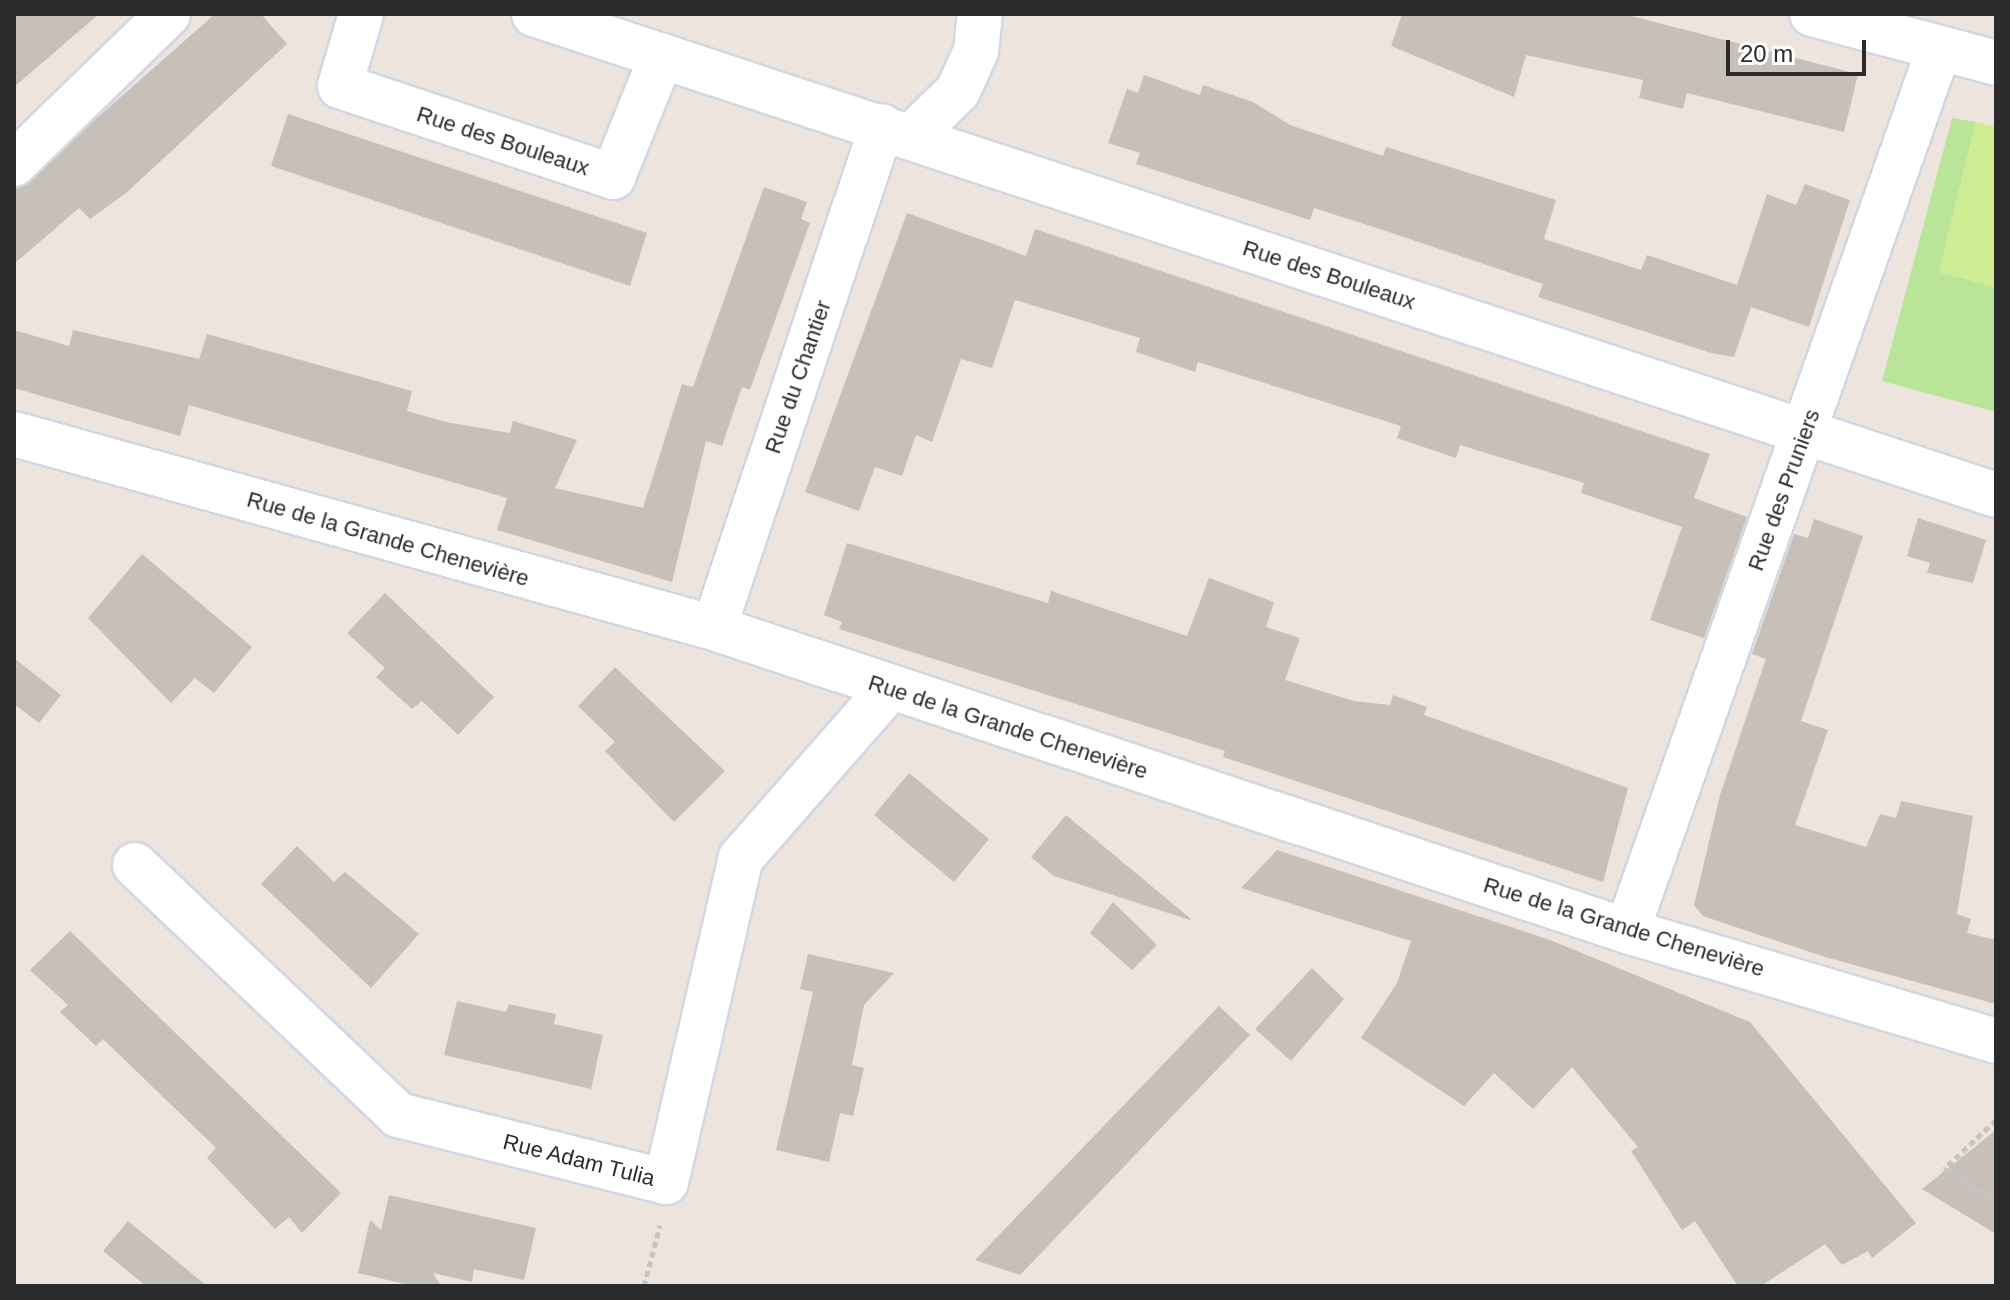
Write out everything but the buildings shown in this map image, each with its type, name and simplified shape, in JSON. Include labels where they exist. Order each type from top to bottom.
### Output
[{"type":"street","points":[[14,164],[168,14]]},
{"type":"street","name":"Rue des Bouleaux","points":[[361,14],[340,86],[613,177],[662,55]]},
{"type":"street","name":"Rue des Bouleaux","points":[[534,14],[1996,495]]},
{"type":"street","points":[[897,131],[958,91],[976,51],[980,14]]},
{"type":"street","points":[[1812,14],[1996,63]]},
{"type":"street","name":"Rue des Pruniers","points":[[1627,931],[1939,49]]},
{"type":"street","name":"Rue du Chantier","points":[[714,628],[897,131]]},
{"type":"street","name":"Rue de la Grande Chenevière","points":[[14,434],[714,628],[889,689],[1627,931],[1996,1041]]},
{"type":"street","name":"Rue Adam Tulia","points":[[135,865],[398,1115],[666,1182],[741,858],[889,689]]},
{"type":"path","points":[[1996,1120],[1944,1169],[1996,1200]]},
{"type":"path","points":[[644,1286],[666,1182]]},
{"type":"green space","points":[[1952,118],[1976,122],[1939,272],[1996,287],[1996,412],[1882,381]]},
{"type":"green space","points":[[1976,122],[1996,127],[1996,287],[1939,272]]}]
